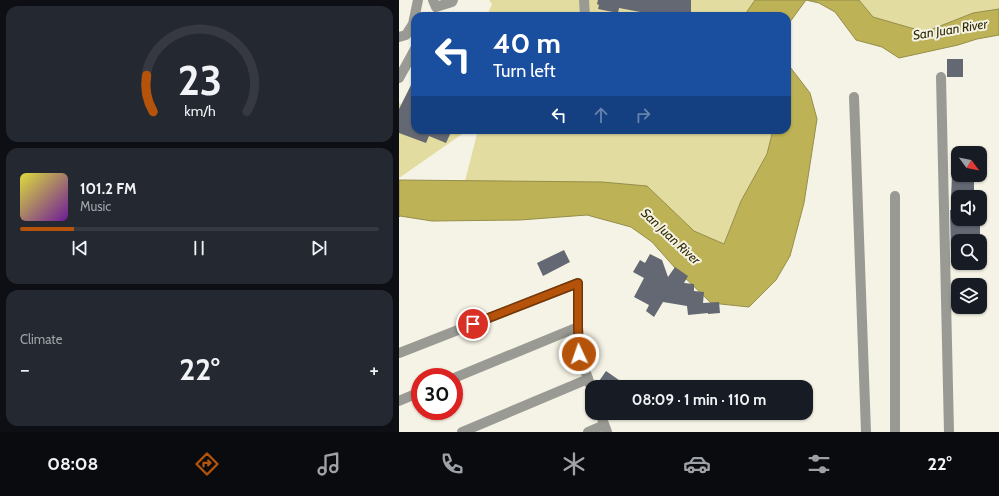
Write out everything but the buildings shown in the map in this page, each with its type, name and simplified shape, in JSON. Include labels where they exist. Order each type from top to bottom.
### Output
[{"type":"street","points":[[416,12],[418,0]]},
{"type":"street","points":[[434,8],[452,2],[453,0]]},
{"type":"street","points":[[584,0],[585,12]]},
{"type":"street","points":[[399,37],[406,35],[411,27]]},
{"type":"street","points":[[399,78],[411,56]]},
{"type":"street","points":[[941,77],[949,432]]},
{"type":"street","points":[[854,97],[866,432]]},
{"type":"street","points":[[895,196],[895,432]]},
{"type":"street","points":[[399,353],[578,283],[579,354],[588,379],[462,432]]},
{"type":"street","points":[[463,374],[578,327]]},
{"type":"street","points":[[399,401],[411,396]]},
{"type":"street","points":[[589,432],[605,429]]},
{"type":"shaded area","points":[[489,0],[755,0],[747,12],[489,12],[492,4]]},
{"type":"shaded area","points":[[859,0],[999,0],[999,10],[970,14],[925,32],[873,17]]},
{"type":"shaded area","points":[[399,103],[411,110],[411,134],[462,134],[399,178]]},
{"type":"shaded area","points":[[477,134],[772,134],[767,154],[740,203],[724,244],[694,231],[647,186],[465,181]]},
{"type":"water","points":[[755,0],[806,0],[791,21],[791,12],[747,12]]},
{"type":"water","name":"San Juan River","points":[[806,0],[859,0],[873,17],[925,32],[973,13],[999,9],[999,35],[899,58],[882,47],[856,40],[835,12],[819,3]]},
{"type":"water","name":"San Juan River","points":[[791,68],[810,93],[817,119],[804,203],[790,256],[776,280],[749,307],[711,303],[676,269],[652,242],[631,227],[587,215],[520,220],[432,221],[399,217],[399,180],[602,182],[647,186],[694,231],[724,244],[741,201],[767,154],[772,134],[791,134]]},
{"type":"route","points":[[473,324],[578,283],[579,354]]}]
